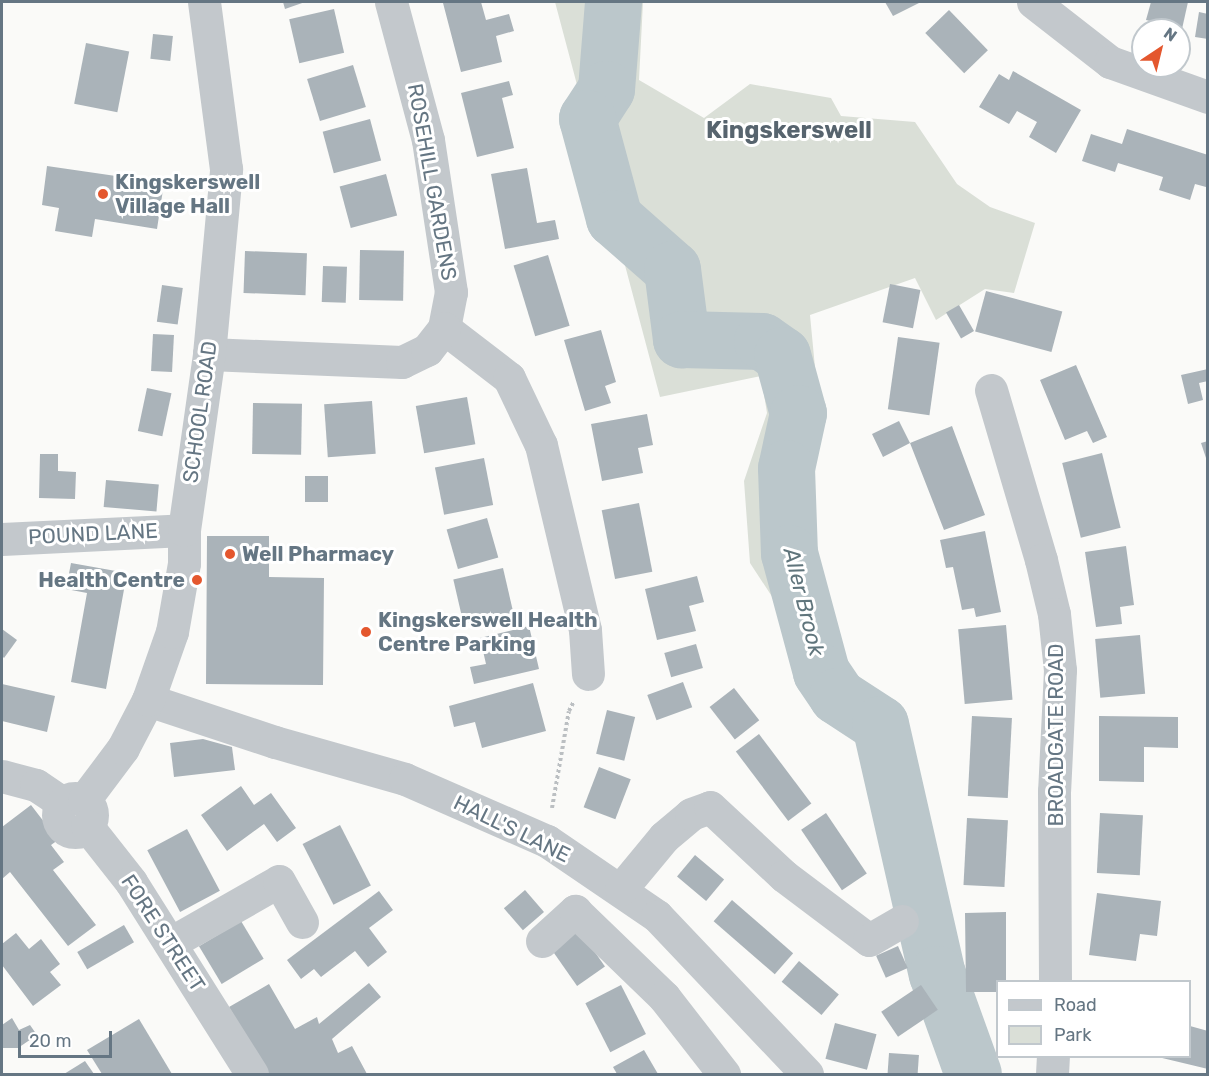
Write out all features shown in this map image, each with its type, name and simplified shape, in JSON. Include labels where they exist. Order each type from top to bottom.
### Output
[{"type":"street","name":"SCHOOL ROAD","points":[[78,810],[123,748],[148,700],[172,632],[184,563],[184,530],[209,354],[226,169],[204,2]]},
{"type":"street","name":"ROSEHILL GARDENS","points":[[209,354],[402,362],[427,350],[444,328],[451,292],[428,140],[391,2]]},
{"type":"street","points":[[1033,2],[1110,62],[1208,97]]},
{"type":"street","points":[[444,328],[509,378],[541,445],[585,630],[588,674]]},
{"type":"street","name":"BROADGATE ROAD","points":[[992,390],[1041,560],[1054,614],[1060,670],[1055,723],[1054,980]]},
{"type":"street","name":"POUND LANE","points":[[2,539],[184,530]]},
{"type":"street","name":"HALL'S LANE","points":[[148,700],[275,742],[405,779],[547,841],[621,888],[657,916],[807,1074]]},
{"type":"street","name":"FORE STREET","points":[[2,776],[36,785],[78,810],[131,882],[252,1074]]},
{"type":"street","points":[[621,888],[664,837],[691,814],[710,807],[784,876],[869,940],[902,921]]},
{"type":"street","points":[[170,943],[279,881],[302,922]]},
{"type":"street","points":[[542,941],[575,911],[664,997],[724,1074]]},
{"type":"street","points":[[1052,1074],[1053,1058]]},
{"type":"path","points":[[547,841],[569,711],[588,674]]},
{"type":"green space","points":[[555,2],[643,2],[639,80],[704,118],[750,84],[831,98],[841,116],[915,122],[957,184],[990,207],[1035,223],[1014,293],[985,289],[936,320],[915,278],[810,315],[818,399],[796,507],[837,696],[750,563],[744,481],[767,413],[761,376],[660,397]]},
{"type":"building","points":[[283,2],[305,2],[285,9]]},
{"type":"building","points":[[481,2],[486,20],[509,14],[514,31],[496,36],[502,62],[461,72],[443,3]]},
{"type":"building","points":[[885,2],[921,2],[893,16]]},
{"type":"building","points":[[1151,2],[1188,2],[1184,18],[1147,18]]},
{"type":"building","points":[[334,9],[344,53],[299,63],[289,19]]},
{"type":"building","points":[[949,10],[988,50],[964,73],[925,33]]},
{"type":"building","points":[[1199,12],[1208,14],[1208,39],[1195,37]]},
{"type":"building","points":[[153,34],[173,36],[170,61],[150,59]]},
{"type":"building","points":[[86,43],[129,51],[117,112],[74,104]]},
{"type":"building","points":[[353,65],[366,107],[320,121],[307,79]]},
{"type":"building","points":[[1013,71],[1081,110],[1056,153],[1029,137],[1037,122],[1017,111],[1009,124],[979,107],[999,74],[1009,80]]},
{"type":"building","points":[[509,81],[513,95],[502,98],[514,148],[477,157],[461,93]]},
{"type":"building","points":[[370,119],[381,161],[334,173],[323,132]]},
{"type":"building","points":[[1127,129],[1208,155],[1206,187],[1195,184],[1190,200],[1159,190],[1163,177],[1118,163],[1115,172],[1082,161],[1091,134],[1122,144]]},
{"type":"building","name":"Kingskerswell Village Hall","points":[[47,166],[164,183],[157,229],[95,219],[92,237],[55,231],[59,208],[42,205]]},
{"type":"building","points":[[527,168],[537,223],[555,220],[559,239],[505,249],[491,174]]},
{"type":"building","points":[[386,174],[397,216],[351,228],[340,186]]},
{"type":"building","points":[[360,250],[404,251],[403,301],[359,300]]},
{"type":"building","points":[[245,251],[307,253],[305,295],[244,293]]},
{"type":"building","points":[[548,255],[570,326],[535,336],[514,266]]},
{"type":"building","points":[[323,266],[347,267],[346,303],[322,302]]},
{"type":"building","points":[[890,284],[920,290],[913,328],[883,322]]},
{"type":"building","points":[[162,285],[183,288],[178,325],[157,322]]},
{"type":"building","points":[[986,291],[1062,311],[1051,352],[975,332]]},
{"type":"building","points":[[959,305],[974,331],[961,338],[946,312]]},
{"type":"building","points":[[601,330],[616,382],[605,386],[611,403],[585,411],[564,340]]},
{"type":"building","points":[[153,334],[174,335],[172,372],[151,371]]},
{"type":"building","points":[[898,337],[940,343],[929,415],[888,409]]},
{"type":"building","points":[[1076,365],[1107,437],[1093,443],[1087,431],[1065,440],[1040,380]]},
{"type":"building","points":[[1208,369],[1208,381],[1199,383],[1203,400],[1188,404],[1181,375]]},
{"type":"building","points":[[147,388],[171,393],[162,436],[138,431]]},
{"type":"building","points":[[467,397],[475,444],[424,453],[416,406]]},
{"type":"building","points":[[372,401],[376,454],[328,457],[324,404]]},
{"type":"building","points":[[253,403],[302,404],[301,455],[252,454]]},
{"type":"building","points":[[647,414],[653,445],[638,448],[643,473],[602,481],[591,424]]},
{"type":"building","points":[[899,421],[910,443],[883,457],[872,434]]},
{"type":"building","points":[[952,426],[985,515],[944,530],[910,443]]},
{"type":"building","points":[[1208,441],[1208,461],[1207,461],[1201,443]]},
{"type":"building","points":[[1102,453],[1121,528],[1081,538],[1062,463]]},
{"type":"building","points":[[40,454],[58,454],[58,471],[76,472],[75,499],[39,498]]},
{"type":"building","points":[[484,458],[493,505],[444,515],[435,468]]},
{"type":"building","points":[[305,476],[328,476],[328,502],[305,502]]},
{"type":"building","points":[[106,480],[159,485],[156,512],[104,507]]},
{"type":"building","points":[[639,503],[652,572],[615,579],[602,510]]},
{"type":"building","points":[[487,518],[498,557],[458,569],[447,530]]},
{"type":"building","points":[[985,531],[1001,612],[976,617],[974,608],[962,610],[953,567],[946,568],[940,540]]},
{"type":"building","points":[[207,536],[269,536],[269,577],[324,578],[323,685],[206,684]]},
{"type":"building","points":[[1126,546],[1134,605],[1120,607],[1122,624],[1096,627],[1085,552]]},
{"type":"building","points":[[71,563],[127,573],[106,689],[71,682],[87,593],[66,589]]},
{"type":"building","points":[[503,568],[513,613],[464,624],[453,579]]},
{"type":"building","points":[[697,576],[704,602],[689,606],[696,631],[657,640],[645,589]]},
{"type":"building","points":[[1006,625],[1013,700],[965,704],[958,629]]},
{"type":"building","points":[[529,626],[539,669],[474,684],[470,667],[486,664],[480,638]]},
{"type":"building","points":[[2,629],[17,640],[4,658],[2,656]]},
{"type":"building","points":[[1140,635],[1145,694],[1100,698],[1095,639]]},
{"type":"building","points":[[696,644],[703,668],[671,677],[664,653]]},
{"type":"building","points":[[683,682],[692,707],[657,720],[647,695]]},
{"type":"building","points":[[533,683],[546,731],[482,748],[475,722],[454,727],[449,706]]},
{"type":"building","points":[[2,684],[55,696],[47,732],[2,721]]},
{"type":"building","points":[[734,688],[759,720],[735,739],[710,707]]},
{"type":"building","points":[[607,710],[635,717],[624,761],[596,754]]},
{"type":"building","points":[[972,716],[1012,718],[1008,798],[968,796]]},
{"type":"building","points":[[1099,716],[1178,717],[1178,748],[1144,747],[1144,782],[1099,781]]},
{"type":"building","points":[[759,734],[811,803],[788,821],[736,751]]},
{"type":"building","points":[[203,739],[232,747],[235,770],[174,777],[170,743]]},
{"type":"building","points":[[599,767],[631,779],[615,819],[584,807]]},
{"type":"building","points":[[241,786],[254,805],[271,793],[296,828],[277,842],[264,824],[227,851],[201,815]]},
{"type":"building","points":[[31,805],[58,840],[51,845],[64,862],[53,870],[96,925],[68,946],[10,872],[2,879],[2,827]]},
{"type":"building","points":[[826,813],[867,874],[842,890],[801,830]]},
{"type":"building","points":[[1100,813],[1143,815],[1140,875],[1097,873]]},
{"type":"building","points":[[967,818],[1008,820],[1004,887],[963,885]]},
{"type":"building","points":[[340,825],[371,886],[333,905],[303,844]]},
{"type":"building","points":[[187,829],[220,891],[180,912],[147,850]]},
{"type":"building","points":[[695,855],[724,879],[706,901],[677,876]]},
{"type":"building","points":[[525,890],[544,912],[523,930],[504,908]]},
{"type":"building","points":[[379,891],[393,910],[369,928],[387,952],[368,967],[355,951],[321,977],[314,969],[301,979],[287,960]]},
{"type":"building","points":[[1097,893],[1161,901],[1157,936],[1140,934],[1136,961],[1089,955]]},
{"type":"building","points":[[732,900],[793,953],[775,974],[714,921]]},
{"type":"building","points":[[1006,912],[1006,980],[996,980],[996,992],[966,992],[965,913]]},
{"type":"building","points":[[241,921],[264,959],[222,984],[199,946]]},
{"type":"building","points":[[124,925],[134,942],[87,969],[77,952]]},
{"type":"building","points":[[578,928],[605,967],[577,986],[550,948]]},
{"type":"building","points":[[16,933],[29,949],[41,939],[60,964],[50,972],[61,985],[33,1006],[2,965],[2,944]]},
{"type":"building","points":[[898,946],[908,968],[886,978],[876,956]]},
{"type":"building","points":[[799,961],[839,994],[821,1015],[782,982]]},
{"type":"building","points":[[369,983],[381,997],[332,1039],[338,1053],[352,1046],[367,1074],[267,1074],[229,1007],[269,984],[295,1029],[317,1017],[319,1024]]},
{"type":"building","points":[[621,985],[646,1034],[610,1052],[585,1003]]},
{"type":"building","points":[[921,985],[938,1010],[898,1037],[881,1012]]},
{"type":"building","points":[[12,1018],[19,1030],[30,1025],[37,1035],[18,1048],[2,1048],[2,1025]]},
{"type":"building","points":[[139,1019],[172,1074],[102,1074],[87,1050]]},
{"type":"building","points":[[835,1023],[877,1034],[867,1070],[825,1059]]},
{"type":"building","points":[[1191,1026],[1208,1031],[1208,1069],[1162,1058],[1191,1058]]},
{"type":"building","points":[[644,1050],[658,1074],[617,1074],[613,1067]]},
{"type":"building","points":[[889,1053],[919,1055],[918,1074],[888,1074]]},
{"type":"building","points":[[85,1061],[94,1074],[64,1074]]},
{"type":"waterway","name":"Aller Brook","points":[[613,2],[606,89],[587,118],[614,218],[672,269],[681,339],[762,341],[782,355],[798,413],[786,468],[789,553],[821,672],[837,696],[880,724],[937,974],[973,1074]]},
{"type":"place","name":"Kingskerswell Village Hall","points":[[103,194]]},
{"type":"place","name":"Well Pharmacy","points":[[230,554]]},
{"type":"place","name":"Health Centre","points":[[197,580]]},
{"type":"place","name":"Kingskerswell Health Centre Parking","points":[[366,632]]},
{"type":"district","name":"Kingskerswell","points":[[789,131]]}]
